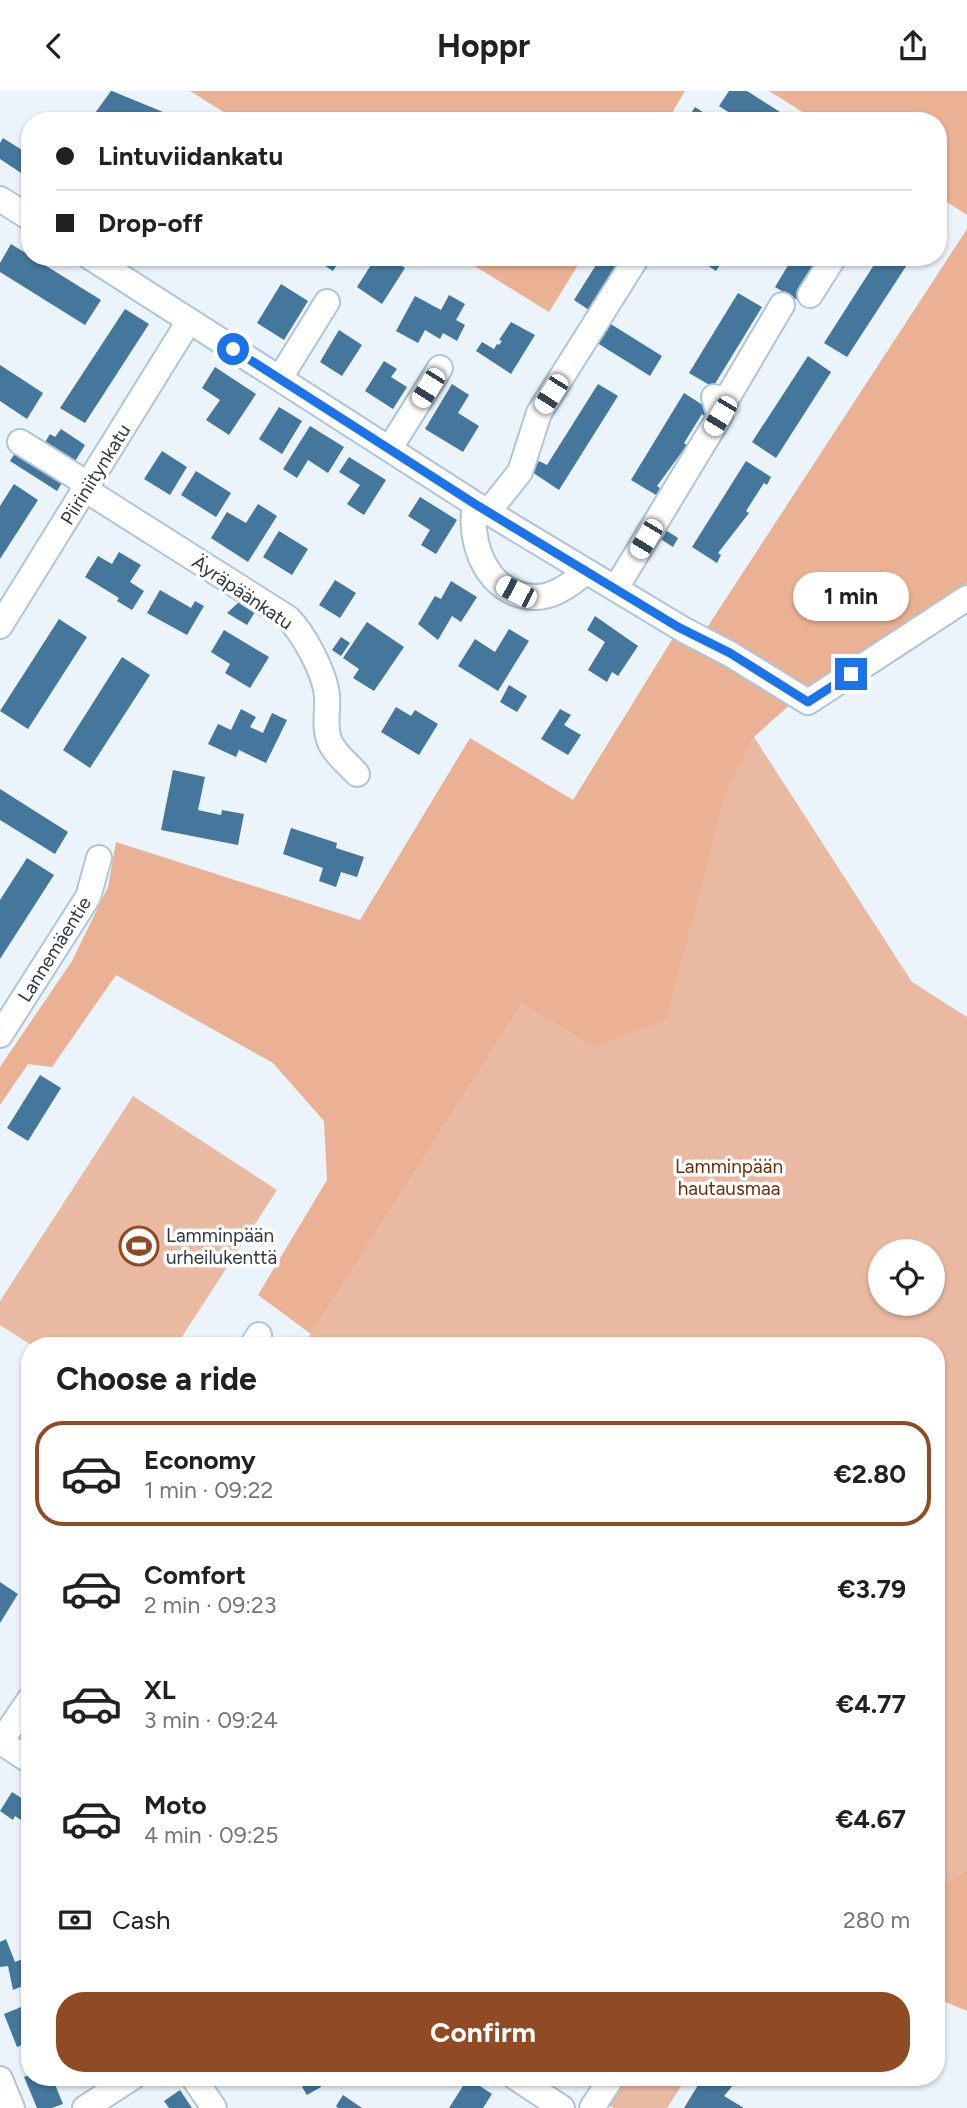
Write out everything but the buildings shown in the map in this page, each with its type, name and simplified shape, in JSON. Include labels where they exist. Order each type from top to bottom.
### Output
[{"type":"street","points":[[0,199],[21,212]]},
{"type":"street","points":[[104,266],[481,508],[684,630],[730,653],[808,702],[967,598]]},
{"type":"street","points":[[586,571],[561,590],[535,598],[501,584],[485,568],[475,546],[472,522],[481,508],[520,472],[539,413],[631,266]]},
{"type":"street","points":[[810,295],[828,266]]},
{"type":"street","points":[[280,378],[327,302]]},
{"type":"street","points":[[616,588],[720,416],[716,405],[782,305]]},
{"type":"street","name":"Piiriniitynkatu","points":[[0,626],[189,321]]},
{"type":"street","points":[[390,448],[440,368]]},
{"type":"street","name":"Äyräpäänkatu","points":[[20,442],[78,478],[86,490],[288,618],[298,628],[310,649],[327,694],[325,725],[330,743],[357,774]]},
{"type":"street","name":"Lannemäentie","points":[[0,1035],[88,897],[99,858]]},
{"type":"street","points":[[21,1712],[1,1742],[21,1755]]},
{"type":"street","points":[[0,2078],[12,2108]]},
{"type":"street","points":[[85,2108],[119,2086]]},
{"type":"street","points":[[199,2086],[214,2108]]},
{"type":"street","points":[[528,2086],[557,2107]]},
{"type":"street","points":[[593,2108],[606,2086]]},
{"type":"green space","name":"Lamminpään hautausmaa","points":[[754,737],[912,982],[967,1017],[967,1869],[945,1883],[945,1337],[309,1337],[522,1004],[592,1047]]},
{"type":"green space","name":"Lamminpään urheilukenttä","points":[[133,1096],[277,1190],[182,1337],[21,1338],[0,1325],[0,1301]]},
{"type":"green space","points":[[618,2086],[681,2086],[667,2108],[614,2108],[607,2104]]},
{"type":"shaded area","points":[[190,91],[685,91],[672,112],[224,112]]},
{"type":"shaded area","points":[[769,91],[967,91],[967,215],[947,202],[947,112],[803,112]]},
{"type":"shaded area","points":[[967,229],[967,583],[814,683],[754,737],[725,794],[666,1020],[592,1047],[522,1004],[311,1334],[258,1295],[327,1180],[324,1121],[273,1063],[116,975],[52,1067],[28,1064],[0,1105],[0,1067],[72,961],[108,887],[116,842],[360,920],[470,738],[573,800],[673,638],[693,649],[943,266],[947,266],[947,260]]},
{"type":"shaded area","points":[[475,266],[577,266],[549,312]]},
{"type":"shaded area","points":[[967,1869],[967,2011],[945,2002],[945,1883]]},
{"type":"place","name":"Lamminpään urheilukenttä","points":[[139,1246]]},
{"type":"route","points":[[233,349],[475,504],[678,627],[730,653],[808,702],[851,674]]}]
